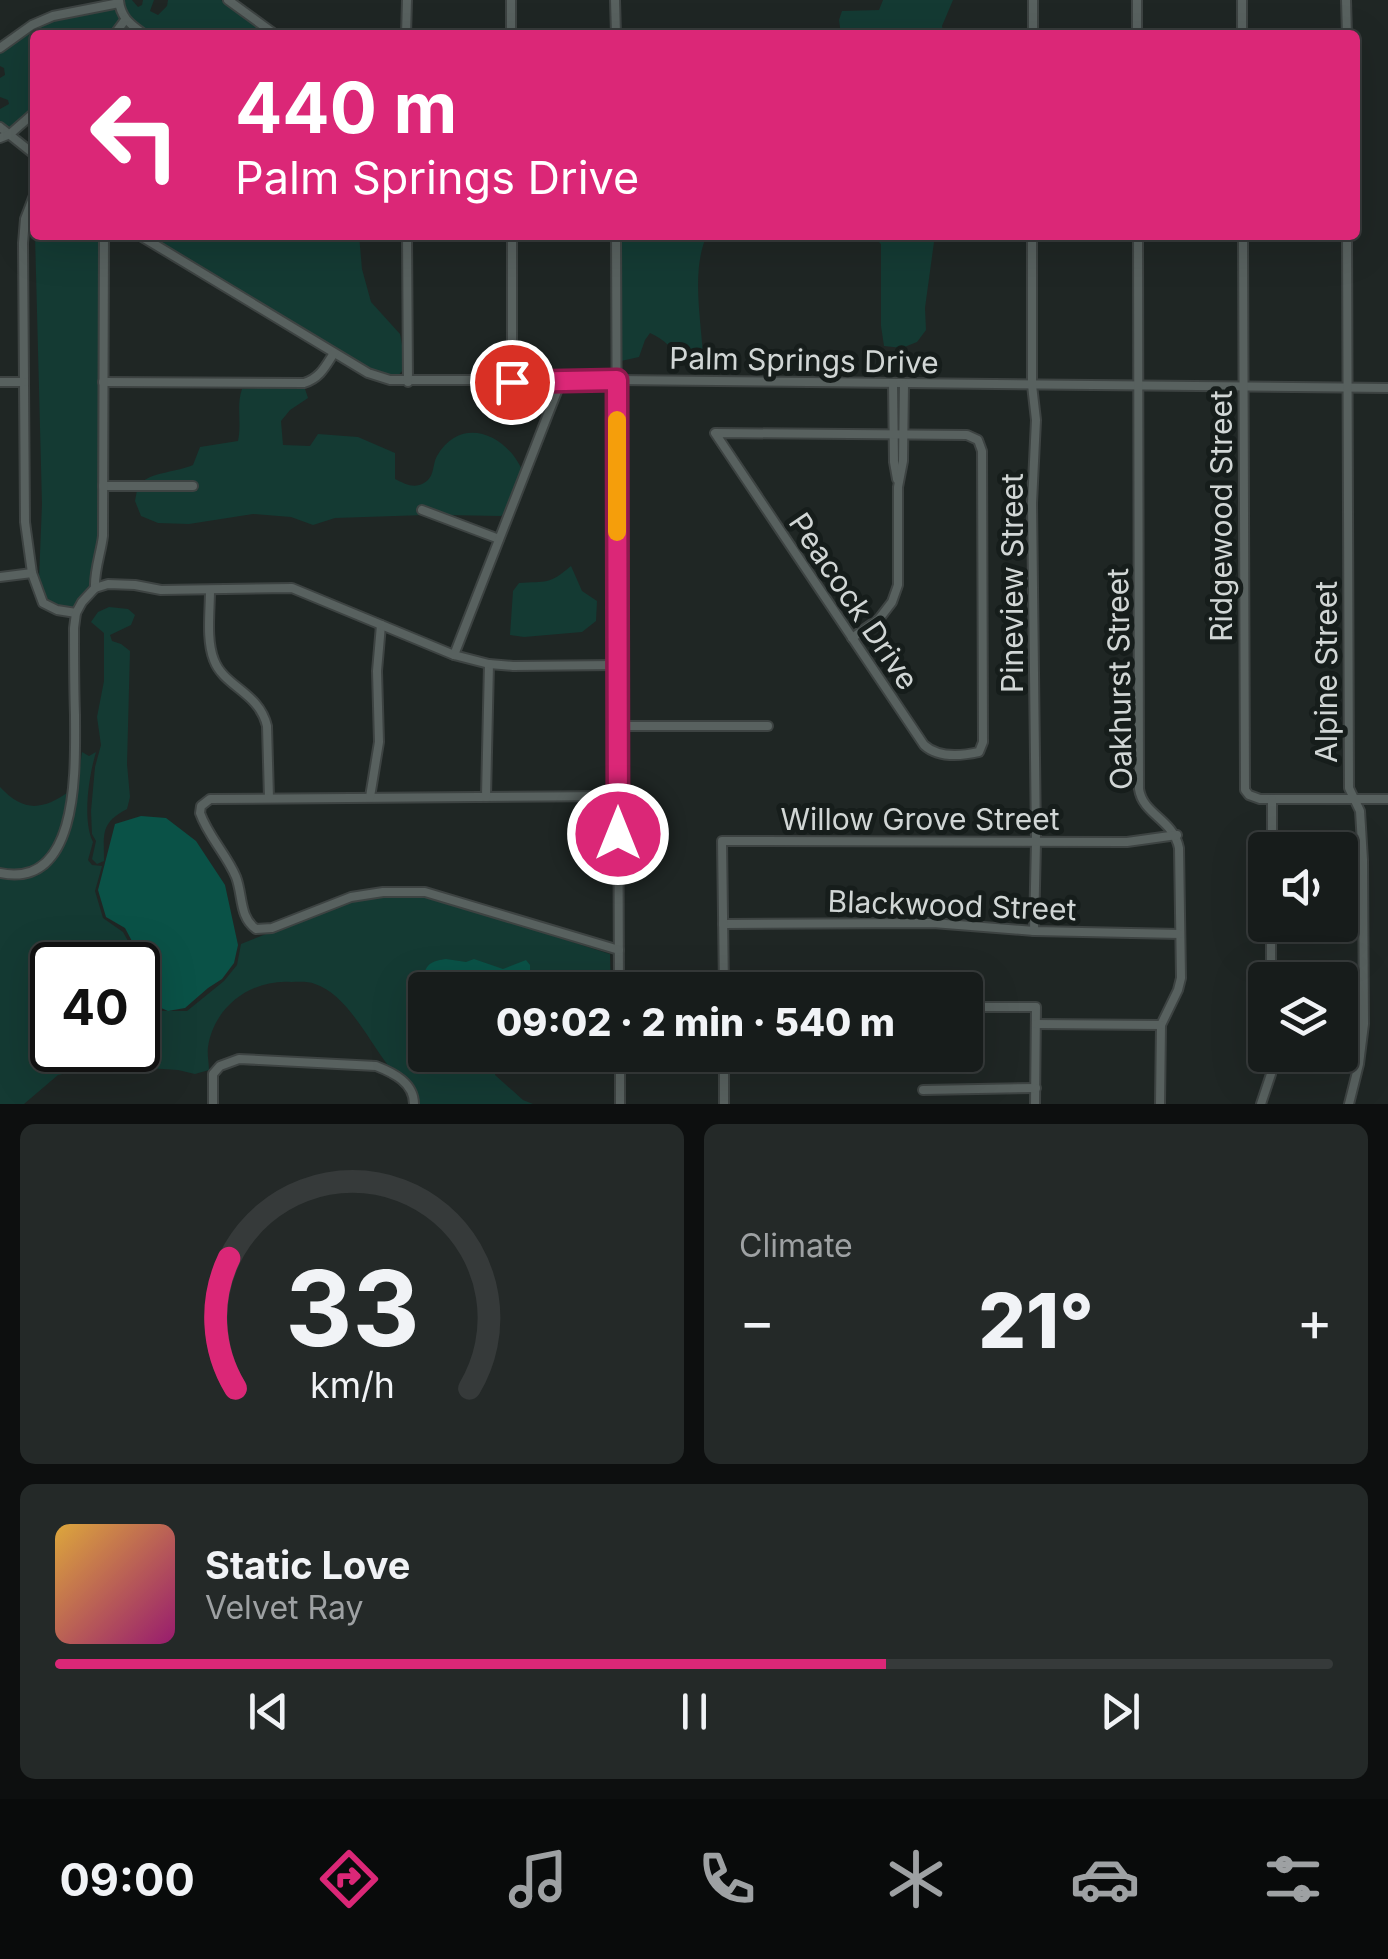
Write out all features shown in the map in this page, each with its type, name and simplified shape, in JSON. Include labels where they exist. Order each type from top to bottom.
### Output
[{"type":"street","points":[[228,0],[269,30]]},
{"type":"street","points":[[406,0],[406,30]]},
{"type":"street","points":[[511,0],[511,30]]},
{"type":"street","points":[[615,0],[616,30]]},
{"type":"street","points":[[1033,0],[1033,30]]},
{"type":"street","points":[[1137,0],[1137,30]]},
{"type":"street","points":[[1242,0],[1242,30]]},
{"type":"street","points":[[1346,0],[1346,30]]},
{"type":"street","points":[[0,48],[53,16],[119,2],[126,20],[139,30]]},
{"type":"street","points":[[118,30],[126,20]]},
{"type":"street","points":[[0,138],[30,116]]},
{"type":"street","points":[[0,128],[30,151]]},
{"type":"street","points":[[30,206],[22,243],[26,522],[32,572],[43,603],[76,613]]},
{"type":"street","points":[[95,588],[103,536],[104,240]]},
{"type":"street","name":"Palm Springs Drive","points":[[147,240],[377,378],[408,382],[617,380],[1388,388]]},
{"type":"street","points":[[407,240],[408,382]]},
{"type":"street","points":[[512,240],[512,382]]},
{"type":"street","points":[[616,240],[619,972]]},
{"type":"street","name":"Pineview Street","points":[[1032,240],[1032,385],[1036,420],[1032,504],[1034,931]]},
{"type":"street","name":"Oakhurst Street","points":[[1138,240],[1139,789],[1144,804],[1177,835]]},
{"type":"street","name":"Ridgewood Street","points":[[1242,240],[1244,782],[1249,795],[1272,800]]},
{"type":"street","name":"Alpine Street","points":[[1347,240],[1349,788],[1360,811],[1364,1024],[1350,1104]]},
{"type":"street","points":[[103,382],[304,382],[322,372],[334,353]]},
{"type":"street","points":[[454,655],[561,381]]},
{"type":"street","points":[[0,382],[24,382]]},
{"type":"street","points":[[852,638],[879,618],[892,602],[898,585],[898,487],[903,461],[893,384]]},
{"type":"street","points":[[898,435],[904,384]]},
{"type":"street","name":"Peacock Drive","points":[[715,433],[898,435],[967,435],[978,440],[982,451],[984,742],[979,752],[931,752],[924,745],[715,433]]},
{"type":"street","points":[[103,486],[193,486]]},
{"type":"street","points":[[422,510],[500,539]]},
{"type":"street","points":[[0,577],[32,572]]},
{"type":"street","points":[[0,873],[18,876],[34,872],[51,856],[68,821],[75,761],[74,628],[76,613],[95,588],[108,584],[161,590],[292,588],[454,655],[489,664],[617,664]]},
{"type":"street","points":[[210,590],[210,647],[214,660],[218,669],[264,714],[269,798]]},
{"type":"street","points":[[370,797],[379,742],[377,670],[381,625]]},
{"type":"street","points":[[486,797],[489,664]]},
{"type":"street","points":[[618,726],[768,726]]},
{"type":"street","points":[[618,796],[210,799],[201,806],[203,820],[238,883],[245,918],[256,929],[272,928],[351,897],[425,892],[619,950]]},
{"type":"street","points":[[1272,832],[1272,800],[1388,798]]},
{"type":"street","points":[[1160,1104],[1161,1025],[1180,978],[1177,835]]},
{"type":"street","name":"Willow Grove Street","points":[[723,924],[722,841],[1127,842],[1177,835]]},
{"type":"street","name":"Blackwood Street","points":[[723,924],[932,923],[1034,931],[1180,934]]},
{"type":"street","points":[[723,924],[724,972]]},
{"type":"street","points":[[983,1007],[1036,1007],[1036,1104]]},
{"type":"street","points":[[1036,1024],[1161,1025]]},
{"type":"street","points":[[212,1104],[213,1074],[220,1066],[238,1059],[365,1064],[400,1078],[414,1092],[414,1104]]},
{"type":"street","points":[[620,1072],[620,1104]]},
{"type":"street","points":[[724,1072],[724,1104]]},
{"type":"street","points":[[1261,1104],[1270,1072]]},
{"type":"street","points":[[923,1090],[1036,1088]]},
{"type":"shaded area","points":[[123,0],[132,0],[138,7],[143,0],[154,0],[150,11],[158,15],[168,0],[221,0],[262,30],[147,30],[128,14]]},
{"type":"shaded area","points":[[883,0],[953,0],[943,30],[840,30],[842,11],[879,10]]},
{"type":"shaded area","points":[[116,7],[121,20],[113,30],[31,30],[54,20]]},
{"type":"shaded area","points":[[30,31],[30,111],[9,129],[0,123],[0,109],[9,104],[0,97],[0,78],[5,75],[0,52]]},
{"type":"shaded area","points":[[35,240],[100,240],[99,536],[91,587],[74,609],[46,600],[39,579],[42,504]]},
{"type":"shaded area","points":[[154,240],[359,240],[371,302],[400,334],[403,350],[403,370],[397,377],[370,370]]},
{"type":"shaded area","points":[[620,240],[705,240],[699,263],[698,294],[703,356],[697,364],[682,361],[650,333],[639,357],[621,361]]},
{"type":"shaded area","points":[[861,241],[934,242],[926,330],[917,342],[902,348],[884,346],[881,244]]},
{"type":"shaded area","points":[[242,389],[305,389],[308,398],[281,421],[283,445],[310,446],[318,434],[358,437],[395,453],[395,479],[409,485],[428,480],[437,456],[458,436],[483,434],[495,439],[506,447],[522,470],[506,512],[501,516],[445,515],[420,505],[417,511],[425,515],[335,518],[313,525],[291,517],[253,514],[189,524],[158,523],[141,516],[135,501],[137,490],[197,489],[197,483],[142,482],[193,465],[200,447],[238,441]]},
{"type":"shaded area","points":[[571,566],[582,591],[597,601],[596,621],[582,632],[510,635],[513,591],[519,583],[552,579]]},
{"type":"shaded area","points":[[109,607],[128,609],[135,615],[131,625],[110,635],[112,641],[130,651],[130,797],[127,809],[108,824],[104,861],[97,864],[92,859],[96,841],[91,811],[101,745],[97,717],[104,681],[104,633],[91,622],[98,612]]},
{"type":"shaded area","points":[[82,752],[89,756],[96,752],[88,797],[93,842],[88,860],[92,865],[102,866],[95,891],[103,918],[123,932],[129,942],[30,942],[30,1072],[71,1072],[58,1075],[24,1104],[0,1104],[0,877],[29,878],[50,865],[66,836]]},
{"type":"shaded area","points":[[0,787],[17,801],[34,806],[70,791],[50,850],[43,860],[24,871],[0,869]]},
{"type":"shaded area","points":[[141,816],[166,818],[196,841],[225,885],[238,945],[234,963],[222,979],[185,1008],[168,1011],[160,1008],[160,942],[132,942],[125,928],[106,917],[98,890],[115,824]]},
{"type":"shaded area","points":[[423,895],[610,954],[610,972],[408,972],[408,1072],[496,1072],[523,1100],[533,1104],[418,1104],[412,1085],[387,1064],[346,1007],[326,989],[312,983],[276,982],[249,990],[218,1019],[208,1050],[209,1070],[195,1074],[160,1069],[160,1011],[187,1011],[224,981],[237,965],[241,944],[352,900]]},
{"type":"shaded area","points":[[474,959],[503,969],[526,960],[530,972],[425,972],[432,963]]},
{"type":"slow traffic","points":[[617,420],[617,532]]},
{"type":"route","points":[[512,382],[617,380],[618,834]]}]
